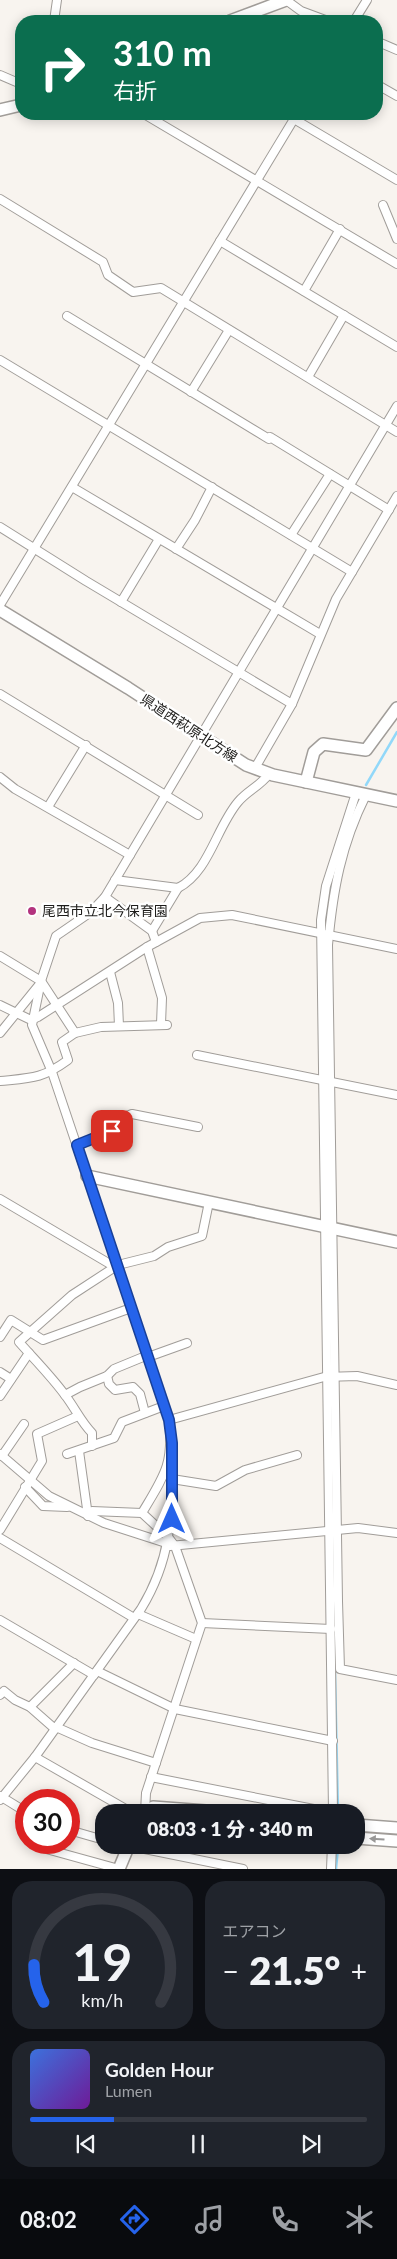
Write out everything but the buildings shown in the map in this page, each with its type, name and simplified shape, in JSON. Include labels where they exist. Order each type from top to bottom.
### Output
[{"type":"main road","points":[[246,15],[287,0]]},
{"type":"main road","points":[[0,110],[15,106]]},
{"type":"main road","name":"県道西萩原北方線","points":[[0,610],[128,688],[246,765],[269,774],[397,801]]},
{"type":"main road","points":[[306,782],[314,752],[323,744],[366,750],[397,708]]},
{"type":"main road","points":[[87,1176],[397,1242]]},
{"type":"main road","points":[[365,1826],[397,1828]]},
{"type":"main road","points":[[365,1839],[397,1841]]},
{"type":"main road","points":[[119,1869],[124,1854]]},
{"type":"street","points":[[55,15],[57,0]]},
{"type":"street","points":[[287,0],[301,11],[312,15]]},
{"type":"street","points":[[358,15],[367,0]]},
{"type":"street","points":[[383,44],[397,50]]},
{"type":"street","points":[[0,75],[15,81]]},
{"type":"street","points":[[383,88],[397,96]]},
{"type":"street","points":[[154,120],[397,264]]},
{"type":"street","points":[[0,605],[256,179],[293,120]]},
{"type":"street","points":[[302,120],[397,180]]},
{"type":"street","points":[[0,199],[103,262],[108,275],[133,292],[161,288],[397,432]]},
{"type":"street","points":[[383,205],[397,240]]},
{"type":"street","points":[[304,291],[340,230]]},
{"type":"street","points":[[220,241],[397,347]]},
{"type":"street","points":[[68,316],[389,510]]},
{"type":"street","points":[[308,377],[344,316]]},
{"type":"street","points":[[191,392],[229,330]]},
{"type":"street","points":[[0,360],[352,572]]},
{"type":"street","points":[[15,1806],[1,1798],[35,1757],[136,1616],[158,1580],[172,1519],[172,1443],[169,1420],[52,1072],[31,1020],[41,981],[56,936],[91,912],[105,897],[116,880],[200,735],[397,406]]},
{"type":"street","points":[[291,536],[330,474]]},
{"type":"street","points":[[72,487],[320,634]]},
{"type":"street","points":[[176,549],[195,520],[212,487]]},
{"type":"street","points":[[255,768],[292,704],[336,599],[397,496]]},
{"type":"street","points":[[0,527],[292,704]]},
{"type":"street","points":[[122,602],[159,539]]},
{"type":"street","points":[[0,694],[198,814]]},
{"type":"street","points":[[48,808],[86,745]]},
{"type":"street","points":[[152,932],[178,888],[198,870],[239,800],[262,784],[269,774]]},
{"type":"street","points":[[0,776],[15,789],[130,855]]},
{"type":"street","points":[[333,1804],[331,1629],[333,1530],[326,1081],[326,935],[322,906],[326,886],[361,794]]},
{"type":"street","points":[[116,880],[178,888]]},
{"type":"street","points":[[105,897],[152,932],[156,942]]},
{"type":"street","points":[[31,1020],[57,1006],[147,947],[200,918],[232,915],[397,949]]},
{"type":"street","points":[[1,1079],[38,1077],[52,1072],[68,1060],[62,1042],[75,1033],[100,1027],[164,1025],[162,998],[147,947]]},
{"type":"street","points":[[0,956],[41,981],[75,1033]]},
{"type":"street","points":[[110,972],[118,1003],[119,1026]]},
{"type":"street","points":[[0,1033],[41,981]]},
{"type":"street","points":[[0,1005],[31,1020]]},
{"type":"street","points":[[197,1055],[397,1095]]},
{"type":"street","points":[[77,1145],[112,1131],[110,1123],[132,1114],[198,1128]]},
{"type":"street","points":[[0,1199],[116,1266]]},
{"type":"street","points":[[92,1446],[92,1433],[45,1369],[19,1342],[72,1295],[116,1266],[154,1256],[177,1243],[202,1236],[209,1202]]},
{"type":"street","points":[[0,1337],[11,1320],[32,1331],[43,1340],[132,1308]]},
{"type":"street","points":[[65,1395],[107,1376],[114,1369],[188,1343]]},
{"type":"street","points":[[0,1396],[29,1353]]},
{"type":"street","points":[[0,1372],[11,1379]]},
{"type":"street","points":[[107,1376],[109,1384],[115,1390],[133,1387],[140,1394],[145,1413]]},
{"type":"street","points":[[169,1420],[331,1377],[357,1376],[397,1385]]},
{"type":"street","points":[[67,1454],[79,1452],[114,1438],[122,1422],[164,1406]]},
{"type":"street","points":[[0,1530],[42,1461],[37,1434],[78,1416]]},
{"type":"street","points":[[24,1424],[1,1455],[49,1496],[88,1516],[175,1546],[333,1530],[371,1529],[397,1533]]},
{"type":"street","points":[[142,1513],[164,1477],[170,1462],[172,1443]]},
{"type":"street","points":[[79,1452],[88,1516]]},
{"type":"street","points":[[172,1479],[216,1486],[245,1470],[297,1455]]},
{"type":"street","points":[[25,1487],[43,1506],[70,1507]]},
{"type":"street","points":[[88,1516],[92,1511],[142,1513],[166,1542]]},
{"type":"street","points":[[333,1530],[340,1669],[397,1680]]},
{"type":"street","points":[[0,1538],[136,1616],[196,1639]]},
{"type":"street","points":[[147,1804],[146,1793],[202,1623],[175,1546]]},
{"type":"street","points":[[0,1620],[74,1663],[175,1709],[333,1741]]},
{"type":"street","points":[[202,1623],[331,1629]]},
{"type":"street","points":[[30,1707],[74,1663]]},
{"type":"street","points":[[0,1695],[4,1692],[30,1707],[55,1728],[92,1743],[156,1763]]},
{"type":"street","points":[[35,1757],[117,1804]]},
{"type":"street","points":[[151,1777],[288,1804]]},
{"type":"street","points":[[80,1833],[95,1837]]},
{"type":"street","points":[[67,1854],[119,1869]]},
{"type":"street","points":[[170,1854],[243,1869]]},
{"type":"street","points":[[330,1869],[331,1854]]},
{"type":"waterway","points":[[366,785],[397,732]]},
{"type":"waterway","points":[[326,927],[329,896],[334,874]]},
{"type":"waterway","points":[[333,1503],[333,1525]]},
{"type":"waterway","points":[[334,1628],[338,1804]]},
{"type":"waterway","points":[[336,1869],[337,1854]]},
{"type":"place","name":"尾西市立北今保育園","points":[[32,911]]},
{"type":"route","points":[[112,1131],[77,1145],[169,1420],[172,1443],[172,1519]]}]
